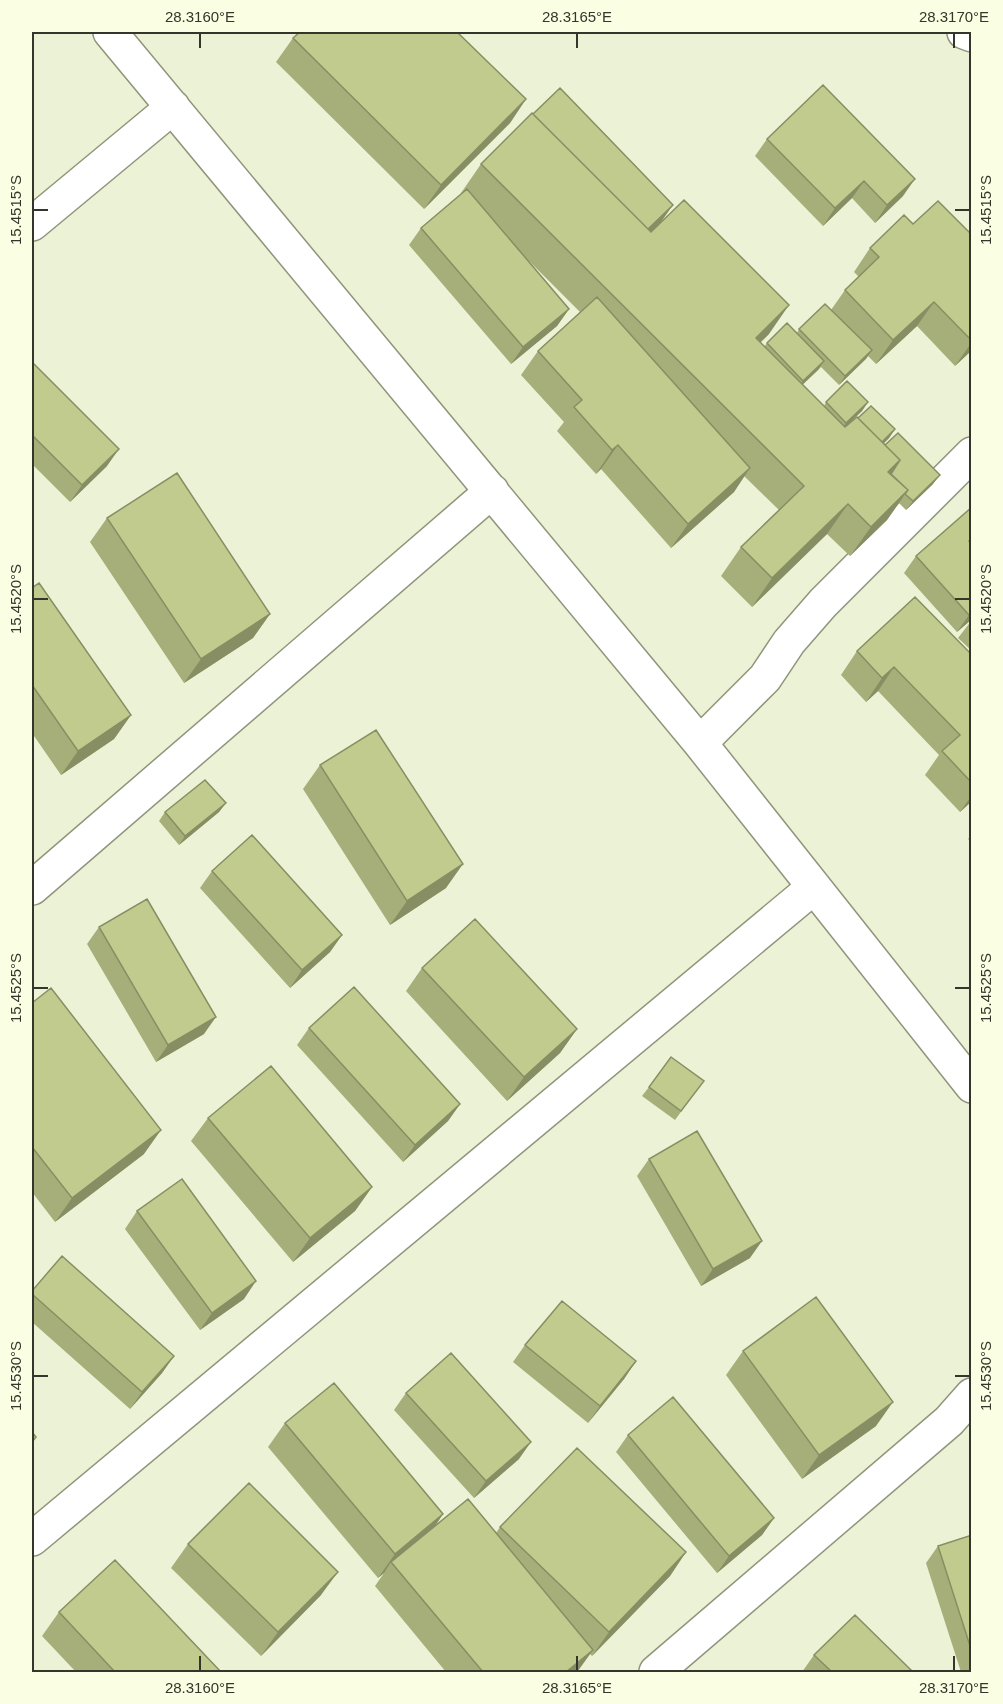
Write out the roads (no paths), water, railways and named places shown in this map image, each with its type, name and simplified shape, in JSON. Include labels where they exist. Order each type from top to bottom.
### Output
[{"type":"street","points":[[110,32],[700,743],[970,1083]]},
{"type":"street","points":[[964,32],[972,35]]},
{"type":"street","points":[[32,224],[173,107]]},
{"type":"street","points":[[700,743],[765,678],[789,642],[823,603],[972,454]]},
{"type":"street","points":[[32,888],[492,491]]},
{"type":"street","points":[[32,1539],[814,887]]},
{"type":"street","points":[[656,1672],[949,1420],[972,1395]]}]
